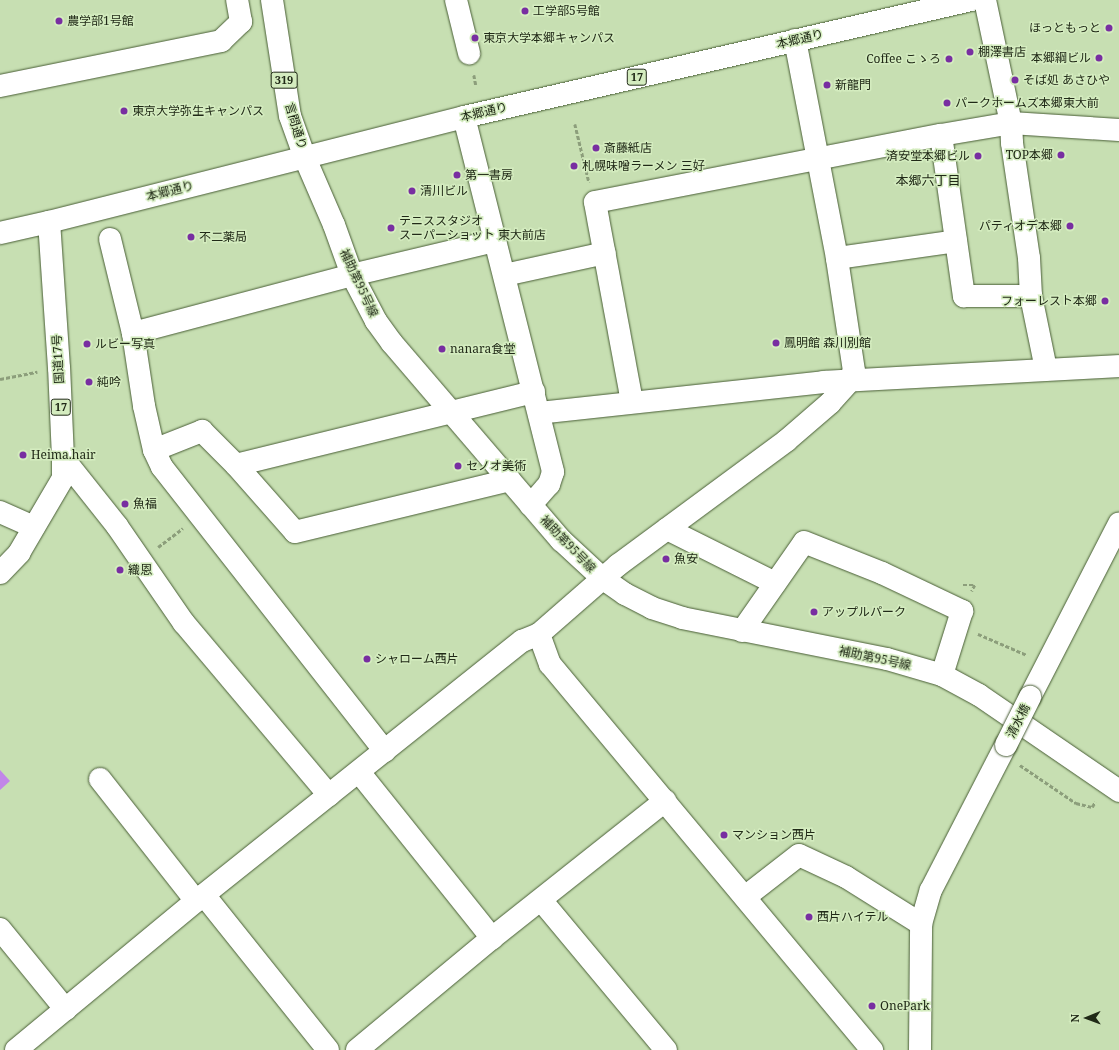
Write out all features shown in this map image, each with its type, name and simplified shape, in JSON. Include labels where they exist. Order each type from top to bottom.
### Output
[{"type":"main road","points":[[0,86],[221,41],[241,22],[237,0]]},
{"type":"main road","name":"言問通り","points":[[272,0],[290,116],[305,158]]},
{"type":"main road","points":[[456,0],[469,53]]},
{"type":"main road","name":"本郷通り","points":[[0,234],[464,117],[971,0]]},
{"type":"main road","points":[[985,0],[1011,123],[1012,143],[1029,258],[1031,296],[1046,369]]},
{"type":"main road","points":[[16,1050],[200,898],[522,641],[539,634],[602,578],[786,441],[830,403],[854,371],[837,258],[795,40]]},
{"type":"main road","points":[[464,117],[505,275],[553,472],[549,484],[531,505]]},
{"type":"main road","points":[[632,402],[595,202],[818,158],[1011,123],[1119,130]]},
{"type":"main road","points":[[941,135],[964,296],[1031,296]]},
{"type":"main road","name":"補助第95号線","points":[[305,158],[334,225],[352,275],[376,321],[392,343],[452,411],[561,540],[602,578],[625,594],[652,608],[682,618],[887,659],[919,667],[942,675],[978,695],[1119,791]]},
{"type":"main road","name":"国道17号","points":[[0,573],[19,554],[60,484],[63,472],[59,368],[49,222]]},
{"type":"main road","points":[[110,239],[133,333],[144,406],[154,450],[162,466],[199,516],[385,751]]},
{"type":"main road","points":[[133,333],[352,275],[496,241]]},
{"type":"main road","points":[[837,258],[956,241]]},
{"type":"main road","points":[[505,275],[605,253]]},
{"type":"main road","points":[[236,465],[452,411],[536,402],[632,402],[846,382],[1046,369],[1119,366]]},
{"type":"main road","points":[[154,450],[202,431],[236,465],[294,532],[510,480]]},
{"type":"main road","points":[[63,458],[117,526],[184,623],[329,795]]},
{"type":"main road","points":[[0,512],[34,527]]},
{"type":"main road","name":"清水橋","points":[[920,1050],[921,924],[930,890],[1047,665],[1112,556],[1119,524]]},
{"type":"main road","points":[[667,529],[775,583]]},
{"type":"main road","points":[[742,631],[804,542],[882,573],[962,611],[942,675]]},
{"type":"main road","points":[[539,634],[550,664],[872,1050]]},
{"type":"main road","points":[[359,772],[492,938]]},
{"type":"main road","points":[[100,779],[328,1050]]},
{"type":"main road","points":[[357,1050],[492,938],[665,801]]},
{"type":"main road","points":[[745,897],[799,855],[846,877],[921,924]]},
{"type":"main road","points":[[541,900],[666,1050]]},
{"type":"main road","points":[[0,929],[66,1010]]},
{"type":"path","points":[[575,124],[595,202]]},
{"type":"path","points":[[0,379],[59,368]]},
{"type":"path","points":[[140,561],[199,516]]},
{"type":"path","points":[[990,639],[1047,665]]},
{"type":"path","points":[[1004,749],[1076,803]]},
{"type":"shaded area","points":[[0,770],[10,781],[0,790]]},
{"type":"place","name":"工学部5号館","points":[[525,11]]},
{"type":"place","name":"農学部1号館","points":[[59,21]]},
{"type":"place","name":"ほっともっと","points":[[1109,28]]},
{"type":"place","name":"東京大学本郷キャンパス","points":[[475,38]]},
{"type":"place","name":"棚澤書店","points":[[970,52]]},
{"type":"place","name":"本郷綱ビル","points":[[1099,58]]},
{"type":"place","name":"Coffee こゝろ","points":[[949,59]]},
{"type":"place","name":"そば処 あさひや","points":[[1015,80]]},
{"type":"place","name":"新龍門","points":[[827,85]]},
{"type":"place","name":"パークホームズ本郷東大前","points":[[947,103]]},
{"type":"place","name":"東京大学弥生キャンパス","points":[[124,111]]},
{"type":"place","name":"斎藤紙店","points":[[596,148]]},
{"type":"place","name":"TOP本郷","points":[[1061,155]]},
{"type":"place","name":"済安堂本郷ビル","points":[[978,156]]},
{"type":"place","name":"札幌味噌ラーメン 三好","points":[[574,166]]},
{"type":"place","name":"第一書房","points":[[457,175]]},
{"type":"place","name":"清川ビル","points":[[412,191]]},
{"type":"place","name":"パティオデ本郷","points":[[1070,226]]},
{"type":"place","name":"テニススタジオ スーパーショット 東大前店","points":[[391,228]]},
{"type":"place","name":"不二薬局","points":[[191,237]]},
{"type":"place","name":"フォーレスト本郷","points":[[1105,301]]},
{"type":"place","name":"鳳明館 森川別館","points":[[776,343]]},
{"type":"place","name":"ルビー写真","points":[[87,344]]},
{"type":"place","name":"nanara食堂","points":[[442,349]]},
{"type":"place","name":"純吟","points":[[89,382]]},
{"type":"place","name":"Heima.hair","points":[[23,455]]},
{"type":"place","name":"セノオ美術","points":[[458,466]]},
{"type":"place","name":"魚福","points":[[125,504]]},
{"type":"place","name":"魚安","points":[[666,559]]},
{"type":"place","name":"織恩","points":[[120,570]]},
{"type":"place","name":"アップルパーク","points":[[814,612]]},
{"type":"place","name":"シャローム西片","points":[[367,659]]},
{"type":"place","name":"マンション西片","points":[[724,835]]},
{"type":"place","name":"西片ハイテル","points":[[809,917]]},
{"type":"place","name":"OnePark","points":[[872,1006]]},
{"type":"district","name":"本郷六丁目","points":[[928,180]]}]
